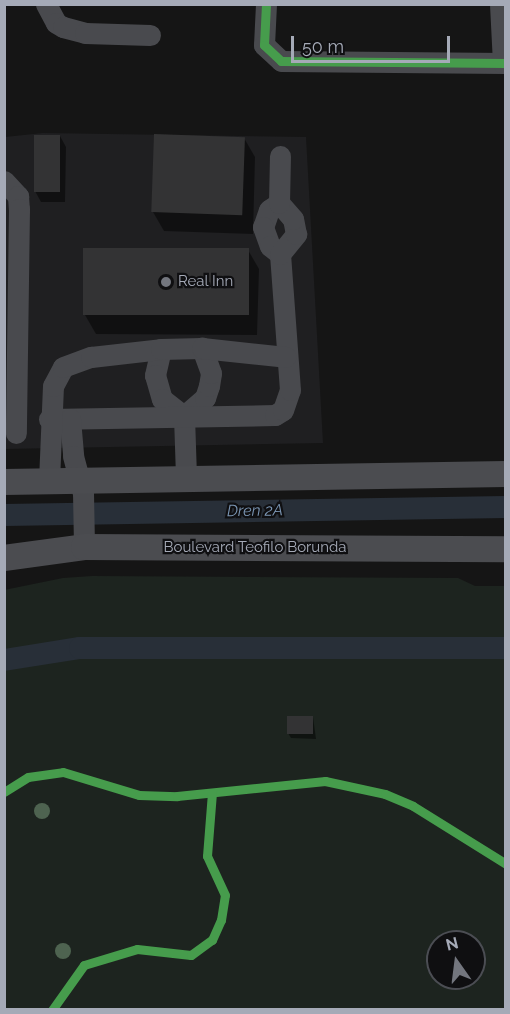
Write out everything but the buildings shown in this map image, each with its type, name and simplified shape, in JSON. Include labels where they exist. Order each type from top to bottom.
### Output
[{"type":"main road","points":[[4,482],[49,481],[82,487],[186,477],[506,474]]},
{"type":"main road","name":"Boulevard Teofilo Borunda","points":[[4,558],[84,539],[506,549]]},
{"type":"street","points":[[46,4],[56,23],[63,27],[85,33],[150,35]]},
{"type":"street","points":[[266,4],[264,45],[268,52],[281,60],[504,63],[500,4]]},
{"type":"street","points":[[60,419],[275,415],[283,410],[290,390],[280,254],[296,234],[293,219],[279,203],[280,156]]},
{"type":"street","points":[[4,181],[18,195],[19,209],[11,379],[16,433]]},
{"type":"street","points":[[279,203],[269,210],[263,227],[270,246],[280,254]]},
{"type":"street","points":[[84,539],[82,487],[74,456],[60,419],[53,386],[63,367],[91,357],[161,349],[202,348],[286,357]]},
{"type":"street","points":[[184,416],[205,398],[209,386],[211,373],[202,348]]},
{"type":"street","points":[[161,349],[156,363],[158,386],[162,399],[184,416]]},
{"type":"street","points":[[184,416],[186,477]]},
{"type":"street","points":[[49,481],[60,419]]},
{"type":"shaded area","points":[[43,133],[306,137],[323,443],[5,449],[5,137]]},
{"type":"shaded area","points":[[92,576],[458,578],[475,586],[505,586],[505,1009],[5,1009],[4,590],[63,578]]},
{"type":"waterway","name":"Dren 2A","points":[[4,515],[506,507]]},
{"type":"waterway","points":[[4,660],[80,648],[506,648]]},
{"type":"cycle path","points":[[266,4],[264,45],[281,61],[506,63]]},
{"type":"cycle path","points":[[4,792],[28,777],[63,772],[139,795],[177,796],[325,781],[385,794],[413,806],[506,864]]},
{"type":"cycle path","points":[[52,1010],[84,965],[137,949],[191,955],[212,940],[221,920],[225,895],[207,856],[212,793]]},
{"type":"place","name":"Real Inn","points":[[166,282]]}]
